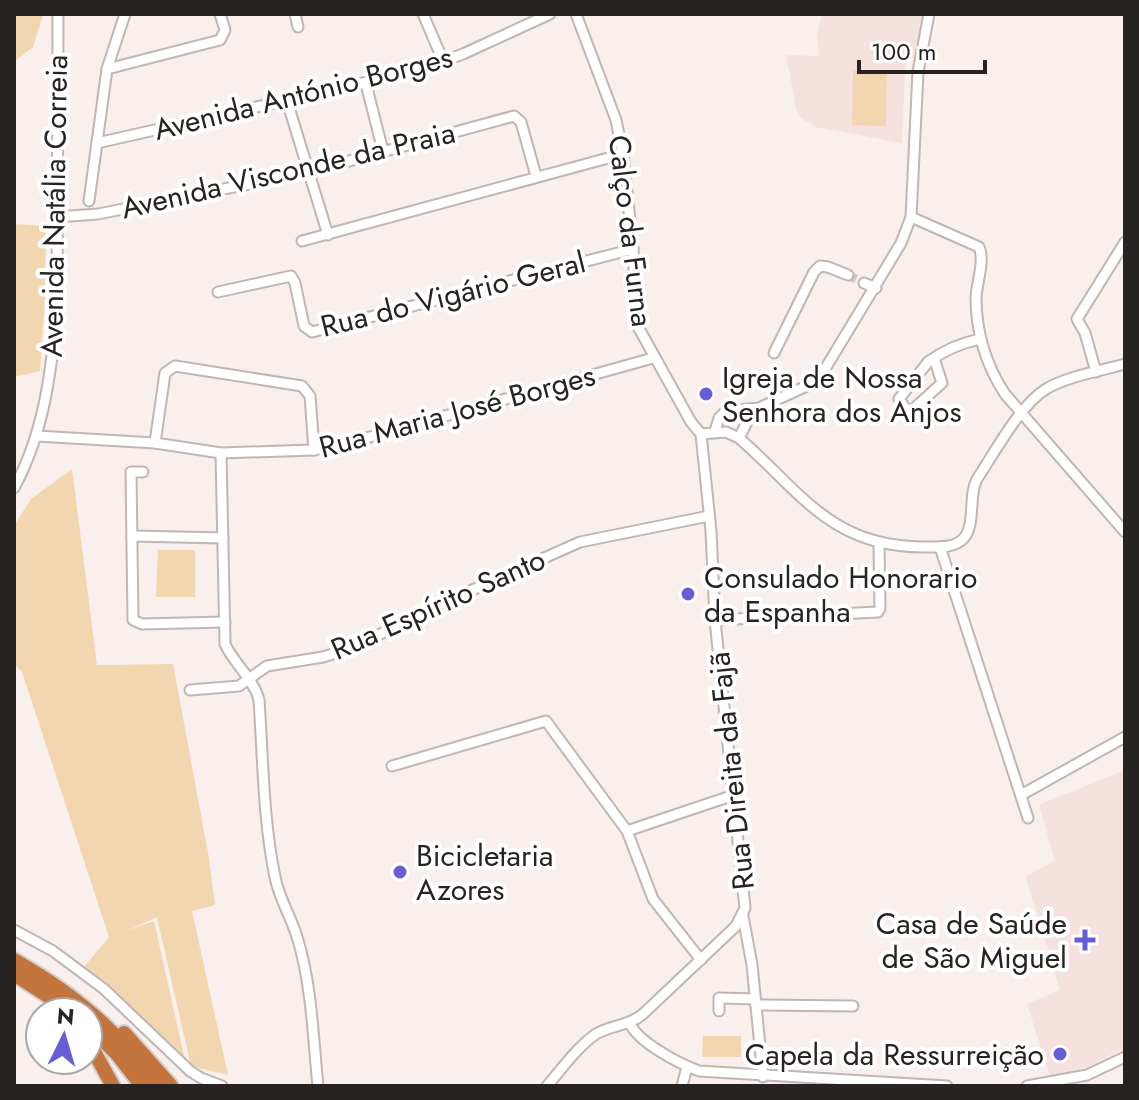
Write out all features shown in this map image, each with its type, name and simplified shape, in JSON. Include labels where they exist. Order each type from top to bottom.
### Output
[{"type":"highway","points":[[14,960],[69,996]]},
{"type":"highway","points":[[14,974],[48,996]]},
{"type":"highway","points":[[104,1022],[113,1023],[140,1048],[171,1086]]},
{"type":"highway","points":[[104,1030],[126,1047],[155,1086]]},
{"type":"highway","points":[[104,1037],[142,1086]]},
{"type":"street","name":"Avenida Natália Correia","points":[[14,488],[37,436],[47,394],[57,311],[58,14]]},
{"type":"street","points":[[89,201],[107,69],[125,14]]},
{"type":"street","points":[[107,69],[220,40],[224,34],[220,14]]},
{"type":"street","points":[[295,14],[298,27]]},
{"type":"street","points":[[423,14],[444,63]]},
{"type":"street","name":"Avenida António Borges","points":[[97,143],[366,84],[444,63],[550,14]]},
{"type":"street","name":"Calço da Furna","points":[[576,14],[616,120],[623,154],[633,249],[636,320],[653,358],[701,434]]},
{"type":"street","points":[[715,431],[719,418],[726,411],[748,411],[811,384],[825,369],[901,243],[911,217],[918,72],[929,14]]},
{"type":"street","points":[[366,84],[383,151]]},
{"type":"street","points":[[287,101],[328,235]]},
{"type":"street","name":"Avenida Visconde da Praia","points":[[56,217],[98,214],[309,172],[509,116],[517,117],[536,176]]},
{"type":"street","points":[[302,241],[623,154]]},
{"type":"street","points":[[911,217],[981,250],[976,299],[980,339],[996,380],[1091,496],[1125,532]]},
{"type":"street","points":[[1096,372],[1085,333],[1077,319],[1125,242]]},
{"type":"street","name":"Rua do Vigário Geral","points":[[218,292],[291,276],[304,326],[312,332],[633,249]]},
{"type":"street","points":[[774,353],[814,272],[820,266],[848,275]]},
{"type":"street","points":[[864,283],[876,288]]},
{"type":"street","points":[[934,358],[942,383],[909,413],[899,399],[934,358],[980,339]]},
{"type":"street","name":"Rua Maria José Borges","points":[[37,436],[155,443],[221,453],[314,450],[343,445],[653,358]]},
{"type":"street","points":[[701,434],[726,432],[739,438],[834,525],[879,544],[955,545],[969,529],[972,490],[977,479],[1021,411],[1049,387],[1125,364]]},
{"type":"street","points":[[155,443],[165,373],[175,366],[302,386],[310,396],[314,450]]},
{"type":"street","points":[[739,438],[748,411]]},
{"type":"street","name":"Rua Direita da Fajã","points":[[701,434],[715,620],[745,900],[743,916],[747,928],[763,1077]]},
{"type":"street","points":[[221,453],[225,644],[232,659],[257,692],[259,700],[274,873],[278,892],[298,938],[306,976],[318,1086]]},
{"type":"street","points":[[143,472],[131,472],[133,620],[142,624],[225,622]]},
{"type":"street","name":"Rua Espírito Santo","points":[[190,690],[239,686],[267,666],[323,657],[354,647],[567,546],[709,516]]},
{"type":"street","points":[[132,536],[223,538]]},
{"type":"street","points":[[715,620],[878,612],[879,544]]},
{"type":"street","points":[[940,547],[1028,818]]},
{"type":"street","points":[[392,766],[546,721],[627,831],[653,899],[701,960]]},
{"type":"street","points":[[1021,795],[1125,737]]},
{"type":"street","points":[[627,831],[734,795]]},
{"type":"street","points":[[547,1086],[583,1045],[607,1029],[630,1023],[701,960],[743,916]]},
{"type":"street","points":[[14,930],[53,951],[104,989],[190,1071],[222,1086]]},
{"type":"street","points":[[719,1011],[719,998],[853,1006]]},
{"type":"street","points":[[630,1023],[637,1035],[687,1067],[711,1073],[816,1083],[947,1086]]},
{"type":"street","points":[[1027,1086],[1087,1075],[1125,1057]]},
{"type":"street","points":[[682,1086],[687,1067]]},
{"type":"shaded area","points":[[14,14],[43,15],[33,47],[14,62]]},
{"type":"shaded area","points":[[822,14],[925,14],[915,58],[908,58],[905,70],[902,143],[816,127],[801,118],[796,108],[786,55],[819,56],[817,36]]},
{"type":"shaded area","points":[[853,71],[887,72],[886,126],[852,125]]},
{"type":"shaded area","points":[[14,224],[46,226],[40,371],[14,377]]},
{"type":"shaded area","points":[[72,469],[97,665],[173,664],[215,905],[192,911],[228,1075],[191,1066],[157,917],[127,931],[154,921],[186,1065],[83,968],[109,937],[22,672],[14,664],[14,526],[31,499]]},
{"type":"shaded area","points":[[158,550],[195,550],[195,597],[156,597]]},
{"type":"shaded area","name":"Casa de Saúde de São Miguel","points":[[1125,770],[1125,1048],[1087,1067],[1050,1076],[1027,1004],[1060,990],[1026,879],[1026,876],[1055,861],[1039,805]]},
{"type":"shaded area","points":[[703,1036],[741,1036],[741,1057],[702,1057]]},
{"type":"tunnel","points":[[848,275],[864,283]]},
{"type":"place","name":"Igreja de Nossa Senhora dos Anjos","points":[[706,394]]},
{"type":"place","name":"Consulado Honorario da Espanha","points":[[688,594]]},
{"type":"place","name":"Bicicletaria Azores","points":[[400,872]]},
{"type":"place","name":"Casa de Saúde de São Miguel","points":[[1085,940]]},
{"type":"place","name":"Capela da Ressurreição","points":[[1060,1054]]}]
